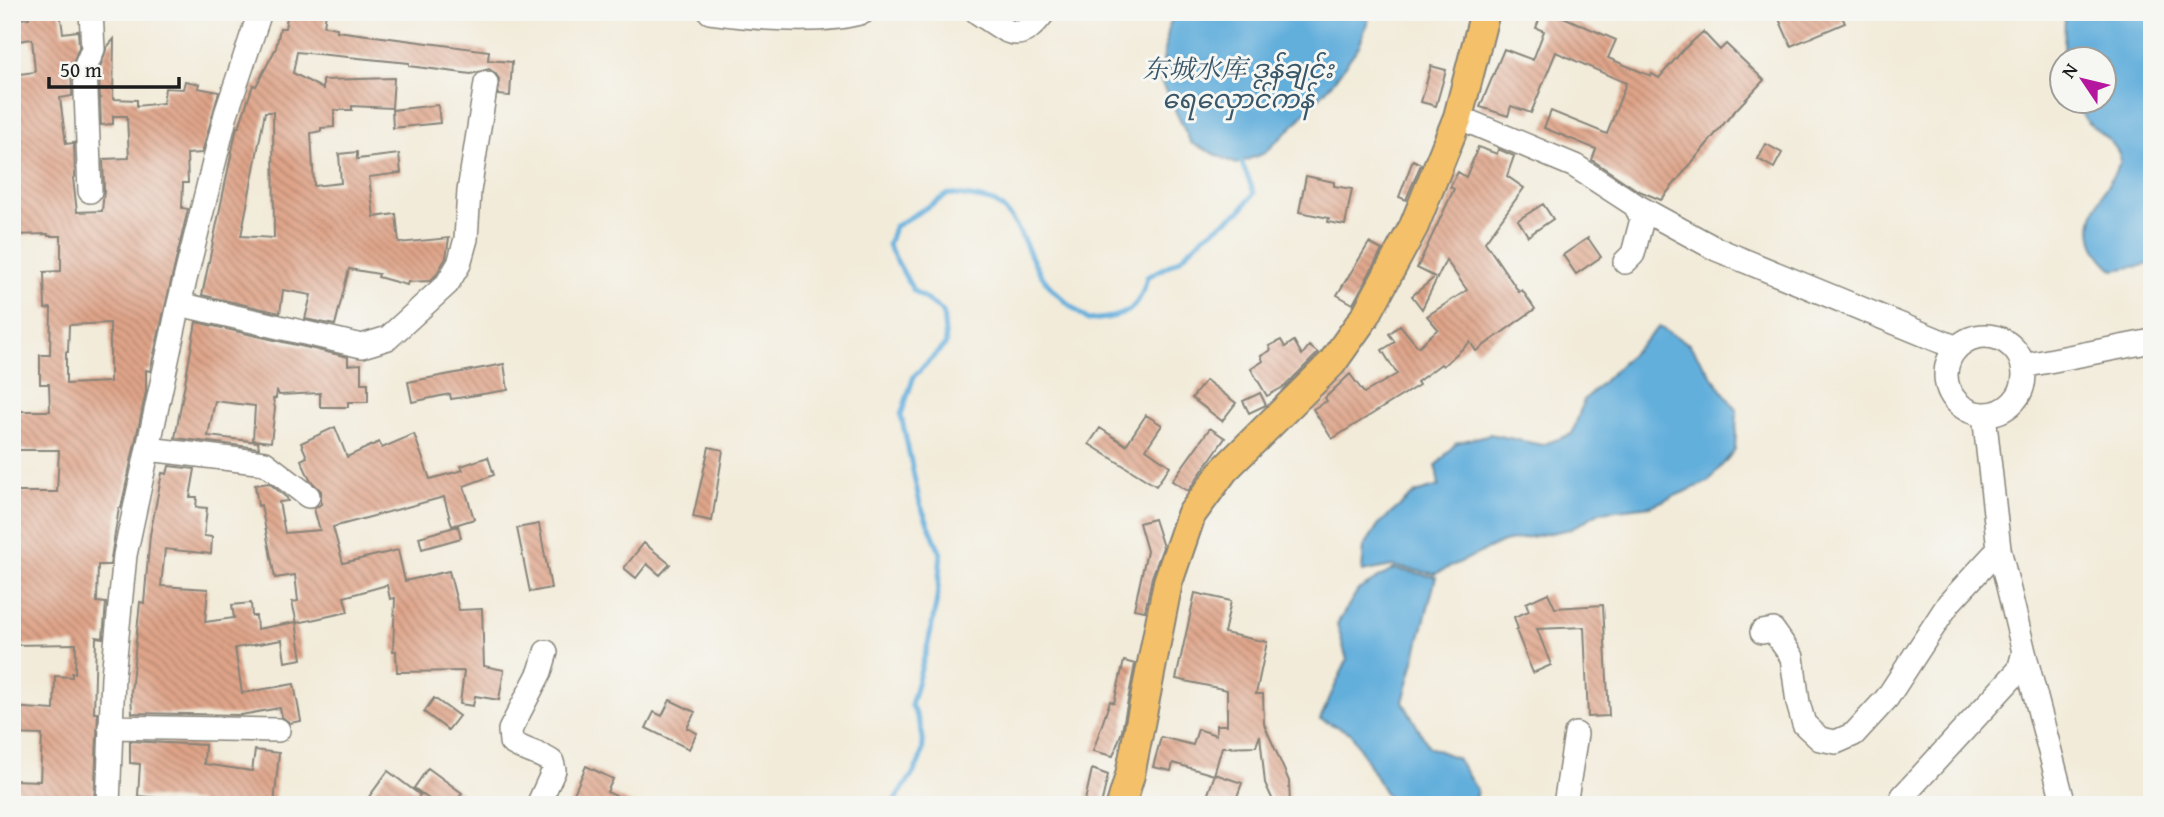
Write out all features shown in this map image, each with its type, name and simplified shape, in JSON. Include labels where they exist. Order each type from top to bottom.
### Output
[{"type":"main road","points":[[1121,805],[1130,775],[1168,582],[1191,515],[1224,470],[1332,363],[1366,316],[1414,226],[1458,117],[1485,12]]},
{"type":"street","points":[[90,191],[85,68],[93,49],[91,12]]},
{"type":"street","points":[[108,805],[113,676],[125,555],[179,304],[226,114],[260,12]]},
{"type":"street","points":[[710,12],[757,18],[863,12]]},
{"type":"street","points":[[977,12],[1004,30],[1018,34],[1031,30],[1044,12]]},
{"type":"street","points":[[179,304],[362,346],[388,338],[447,284],[459,264],[466,239],[469,191],[486,83]]},
{"type":"street","points":[[1458,117],[1575,166],[1636,205],[1716,249],[1957,348]]},
{"type":"street","points":[[1625,262],[1633,254],[1642,219],[1636,205]]},
{"type":"street","points":[[1979,336],[2005,341],[2015,349],[2023,366],[2022,386],[2017,398],[2008,407],[1996,412],[1984,414],[1960,405],[1947,384],[1946,371],[1957,348],[1979,336]]},
{"type":"street","points":[[2023,366],[2152,341]]},
{"type":"street","points":[[1984,414],[1999,549],[2064,805]]},
{"type":"street","points":[[148,449],[265,463],[308,496]]},
{"type":"street","points":[[1762,632],[1773,630],[1791,657],[1804,724],[1820,739],[1836,743],[1854,734],[1887,698],[1950,603],[1999,549]]},
{"type":"street","points":[[538,805],[554,770],[552,762],[544,756],[520,749],[511,742],[510,730],[540,672],[546,652]]},
{"type":"street","points":[[1898,805],[1903,796],[2019,670],[2024,652]]},
{"type":"street","points":[[110,727],[278,730]]},
{"type":"street","points":[[1565,805],[1576,734]]},
{"type":"water","name":"东城水库 ဒွန်ချင်း ရေလှောင်ကန်","points":[[1175,12],[1371,12],[1359,46],[1333,82],[1265,153],[1236,164],[1191,143],[1160,79],[1169,26]]},
{"type":"water","points":[[2065,12],[2152,12],[2152,264],[2114,270],[2093,242],[2093,216],[2121,161],[2112,143],[2084,116],[2118,116],[2118,46],[2064,46]]},
{"type":"water","points":[[1659,327],[1689,344],[1737,411],[1735,450],[1708,482],[1651,506],[1600,512],[1571,529],[1503,542],[1435,574],[1392,566],[1362,572],[1364,547],[1379,524],[1415,493],[1439,486],[1436,466],[1456,443],[1490,434],[1542,445],[1572,434],[1584,400]]},
{"type":"water","points":[[1394,569],[1436,577],[1403,702],[1429,747],[1457,758],[1477,790],[1474,805],[1388,805],[1390,802],[1351,733],[1320,719],[1347,660],[1337,624],[1358,590]]},
{"type":"building","points":[[28,12],[60,12],[63,33],[78,31],[79,47],[71,68],[72,96],[60,98],[66,144],[74,143],[73,178],[77,212],[102,211],[103,159],[129,158],[127,116],[113,116],[113,124],[101,125],[99,71],[107,47],[114,39],[113,99],[137,100],[137,106],[163,103],[165,88],[183,89],[185,81],[199,84],[198,88],[219,92],[202,153],[187,154],[188,183],[183,183],[182,208],[188,209],[150,371],[146,370],[146,392],[119,508],[110,565],[98,565],[97,602],[106,603],[103,638],[96,637],[94,713],[98,713],[94,805],[12,802],[12,780],[40,781],[42,735],[12,734],[12,707],[54,710],[55,676],[72,677],[72,673],[75,673],[76,644],[12,645],[12,592],[16,557],[12,557],[12,492],[57,492],[59,450],[12,450],[12,411],[50,411],[49,384],[40,384],[40,355],[50,355],[51,308],[45,309],[44,272],[61,271],[61,236],[12,235],[12,75],[35,72],[32,39],[12,42],[12,20],[29,18]],"holes":[[[110,323],[110,382],[66,384],[69,325]]]},
{"type":"building","points":[[288,12],[326,12],[324,26],[337,28],[337,31],[489,51],[488,60],[512,62],[510,96],[498,95],[499,79],[489,69],[471,74],[409,66],[409,63],[297,52],[293,73],[323,89],[323,80],[394,78],[392,108],[352,106],[352,110],[334,110],[334,127],[321,128],[321,131],[311,133],[314,186],[341,183],[339,154],[357,152],[357,159],[399,154],[401,173],[369,177],[374,217],[396,214],[399,243],[449,238],[446,258],[430,281],[408,282],[407,285],[378,277],[379,274],[349,269],[335,325],[305,319],[311,295],[283,290],[280,313],[202,295],[237,127],[253,85],[256,86],[276,48],[280,28],[285,28]],"holes":[[[265,112],[273,112],[274,238],[241,236]]]},
{"type":"building","points":[[1542,12],[1552,12],[1616,40],[1608,58],[1651,76],[1652,74],[1659,78],[1703,32],[1720,50],[1726,44],[1764,80],[1731,115],[1661,200],[1637,190],[1592,160],[1596,149],[1544,128],[1551,111],[1607,134],[1626,83],[1556,52],[1531,113],[1511,106],[1508,116],[1480,107],[1504,49],[1533,60],[1544,31],[1536,28]]},
{"type":"building","points":[[1776,12],[1840,12],[1845,23],[1791,46]]},
{"type":"building","points":[[1431,66],[1446,70],[1436,106],[1421,102]]},
{"type":"building","points":[[438,105],[440,123],[393,128],[392,110]]},
{"type":"building","points":[[1766,144],[1782,153],[1774,168],[1758,159]]},
{"type":"building","points":[[1478,147],[1497,154],[1498,149],[1514,156],[1507,176],[1524,188],[1485,242],[1519,292],[1522,290],[1535,309],[1476,351],[1470,342],[1443,366],[1441,364],[1417,382],[1419,385],[1332,439],[1313,409],[1327,401],[1325,398],[1350,374],[1364,393],[1397,374],[1382,350],[1395,342],[1389,334],[1400,325],[1418,347],[1438,329],[1427,316],[1467,290],[1446,260],[1422,309],[1412,296],[1435,277],[1417,268],[1454,189],[1450,187],[1458,172],[1466,177]]},
{"type":"building","points":[[1413,160],[1421,164],[1406,200],[1399,197]]},
{"type":"building","points":[[1306,176],[1352,189],[1345,225],[1328,222],[1329,218],[1299,212]]},
{"type":"building","points":[[1543,204],[1553,219],[1528,236],[1518,220]]},
{"type":"building","points":[[1588,238],[1601,257],[1576,274],[1563,255]]},
{"type":"building","points":[[1369,243],[1382,250],[1353,304],[1337,295]]},
{"type":"building","points":[[196,322],[348,357],[348,365],[361,364],[361,383],[368,383],[368,402],[348,402],[348,407],[320,407],[320,393],[279,395],[277,390],[276,398],[273,399],[275,408],[271,442],[253,440],[255,406],[215,401],[208,436],[258,442],[259,448],[175,438]]},
{"type":"building","points":[[1281,340],[1285,347],[1294,341],[1302,355],[1309,346],[1318,353],[1285,386],[1267,396],[1251,369],[1263,361],[1261,356],[1271,350],[1269,346]]},
{"type":"building","points":[[504,364],[508,390],[451,399],[450,394],[412,402],[408,382]]},
{"type":"building","points":[[1206,380],[1236,403],[1222,421],[1192,398]]},
{"type":"building","points":[[1260,393],[1266,405],[1249,413],[1243,401]]},
{"type":"building","points":[[1146,415],[1162,425],[1146,449],[1170,466],[1156,486],[1089,444],[1100,428],[1126,445]]},
{"type":"building","points":[[335,427],[347,457],[379,442],[382,448],[414,434],[430,479],[463,470],[461,466],[488,457],[494,475],[464,486],[474,519],[452,526],[444,497],[333,527],[343,563],[398,550],[405,581],[449,571],[459,610],[482,609],[484,666],[504,670],[499,700],[475,696],[473,706],[460,704],[464,671],[397,672],[396,651],[393,651],[395,598],[390,599],[387,585],[344,597],[348,612],[297,623],[292,602],[298,601],[295,575],[275,578],[255,485],[269,483],[287,498],[288,501],[279,502],[285,533],[320,530],[314,509],[321,504],[321,491],[310,480],[301,460],[307,457],[301,443]]},
{"type":"building","points":[[1210,428],[1225,438],[1188,491],[1172,481]]},
{"type":"building","points":[[709,447],[723,450],[712,521],[693,517]]},
{"type":"building","points":[[169,466],[195,469],[190,497],[197,497],[196,507],[207,508],[204,536],[212,537],[211,554],[165,549],[161,586],[208,589],[205,622],[234,618],[232,605],[251,603],[257,629],[296,622],[302,659],[285,662],[282,640],[235,648],[242,693],[294,684],[301,721],[290,723],[282,717],[280,708],[241,715],[132,713],[131,692],[140,602],[144,603],[150,535],[162,473],[167,474]]},
{"type":"building","points":[[1154,519],[1163,547],[1152,577],[1145,611],[1134,609],[1147,551],[1139,523]]},
{"type":"building","points":[[539,524],[551,588],[530,592],[517,528]]},
{"type":"building","points":[[458,526],[461,538],[422,549],[419,537]]},
{"type":"building","points":[[644,543],[670,564],[660,575],[647,564],[636,578],[624,568]]},
{"type":"building","points":[[1195,593],[1231,601],[1224,633],[1267,642],[1256,694],[1263,694],[1264,724],[1289,781],[1290,805],[1275,805],[1265,783],[1260,735],[1256,746],[1222,747],[1214,775],[1173,763],[1171,771],[1153,767],[1161,737],[1193,745],[1198,729],[1216,735],[1216,725],[1227,725],[1227,690],[1176,679]]},
{"type":"building","points":[[1548,593],[1555,608],[1603,605],[1609,716],[1588,717],[1584,627],[1537,629],[1551,665],[1533,673],[1516,630],[1518,629],[1514,617],[1529,611],[1526,603]]},
{"type":"building","points":[[1124,661],[1135,664],[1122,731],[1113,756],[1093,751],[1110,701],[1114,703]]},
{"type":"building","points":[[434,698],[459,716],[448,730],[424,712]]},
{"type":"building","points":[[670,700],[695,712],[687,728],[697,733],[689,749],[646,728],[654,712],[662,716]]},
{"type":"building","points":[[130,741],[205,745],[204,764],[252,771],[255,750],[279,753],[274,805],[199,805],[200,802],[138,796],[140,764],[130,763]]},
{"type":"building","points":[[586,766],[613,779],[607,792],[636,805],[569,805]]},
{"type":"building","points":[[428,768],[462,793],[454,805],[437,805],[414,788]]},
{"type":"building","points":[[1092,769],[1108,775],[1101,805],[1084,805]]},
{"type":"building","points":[[388,771],[420,795],[413,805],[363,805]]},
{"type":"building","points":[[1215,774],[1242,783],[1234,805],[1204,805]]},
{"type":"waterway","points":[[891,805],[916,769],[923,746],[919,720],[911,705],[937,599],[941,554],[920,504],[901,415],[914,376],[946,344],[943,312],[913,290],[888,245],[894,227],[949,194],[993,202],[1012,220],[1038,270],[1059,296],[1088,320],[1120,315],[1134,306],[1139,299],[1147,277],[1179,260],[1203,237],[1240,211],[1254,193],[1239,156]]}]
